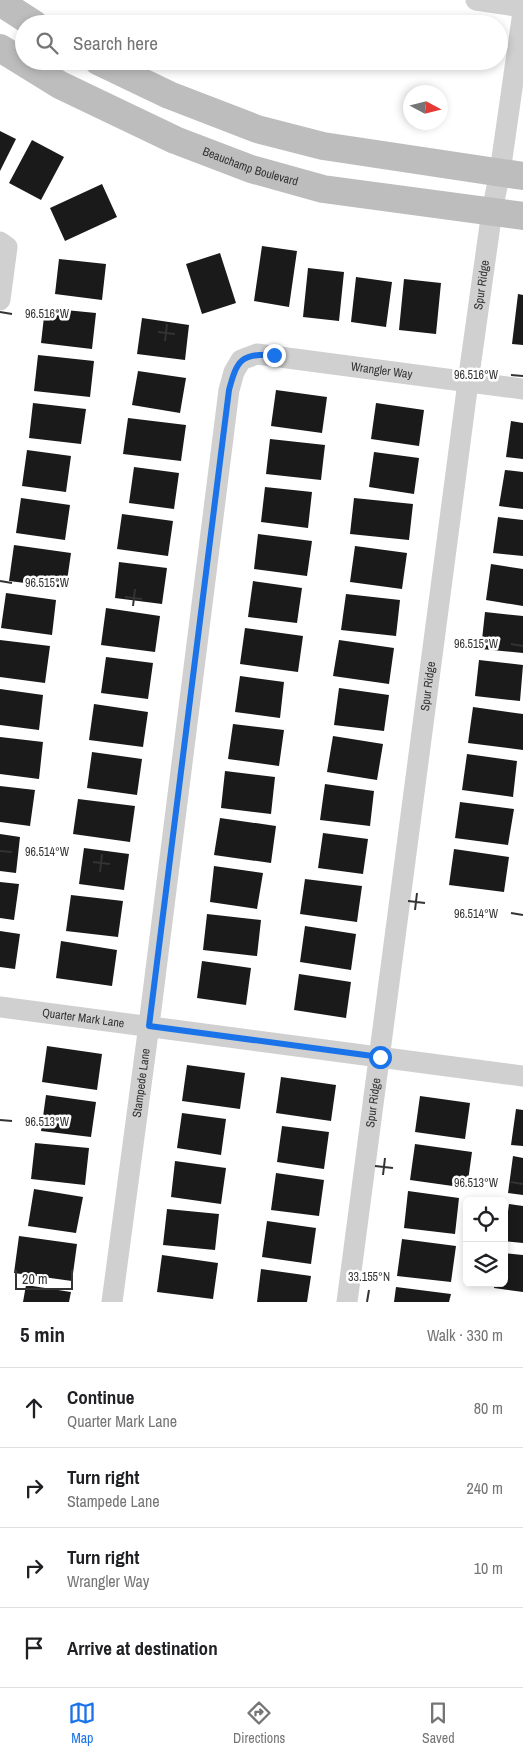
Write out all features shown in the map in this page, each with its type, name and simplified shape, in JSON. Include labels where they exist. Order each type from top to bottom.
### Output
[{"type":"street","points":[[476,0],[523,7]]},
{"type":"street","points":[[0,2],[20,15]]},
{"type":"street","name":"Spur Ridge","points":[[347,1302],[492,211],[511,174],[523,12]]},
{"type":"street","name":"Beauchamp Boulevard","points":[[0,48],[15,57]]},
{"type":"street","name":"Beauchamp Boulevard","points":[[36,70],[68,90],[175,140],[251,169],[324,189],[523,216]]},
{"type":"street","points":[[117,70],[169,95],[258,129],[323,146],[511,174]]},
{"type":"street","points":[[0,300],[4,245]]},
{"type":"street","name":"Wrangler Way","points":[[241,360],[257,354],[274,355],[523,389]]},
{"type":"street","name":"Stampede Lane","points":[[112,1302],[149,1026],[229,390],[234,372],[241,360]]},
{"type":"street","name":"Quarter Mark Lane","points":[[0,1007],[523,1076]]},
{"type":"building","points":[[0,131],[16,139],[0,171]]},
{"type":"building","points":[[32,140],[64,157],[41,200],[9,183]]},
{"type":"building","points":[[102,184],[117,217],[65,241],[50,208]]},
{"type":"building","points":[[262,246],[297,251],[289,307],[254,301]]},
{"type":"building","points":[[220,253],[236,303],[202,314],[186,264]]},
{"type":"building","points":[[59,259],[106,264],[102,300],[55,294]]},
{"type":"building","points":[[308,268],[344,272],[339,321],[303,317]]},
{"type":"building","points":[[356,277],[392,282],[386,327],[351,322]]},
{"type":"building","points":[[404,279],[441,283],[436,334],[399,330]]},
{"type":"building","points":[[518,294],[523,295],[523,345],[512,344]]},
{"type":"building","points":[[45,308],[96,313],[92,349],[41,343]]},
{"type":"building","points":[[142,318],[189,325],[185,360],[137,354]]},
{"type":"building","points":[[38,355],[94,361],[90,397],[34,391]]},
{"type":"building","points":[[138,371],[186,378],[180,413],[132,405]]},
{"type":"building","points":[[276,390],[327,397],[322,433],[271,426]]},
{"type":"building","points":[[33,403],[86,409],[81,444],[29,438]]},
{"type":"building","points":[[376,403],[424,410],[419,446],[371,439]]},
{"type":"building","points":[[128,418],[186,425],[181,461],[123,454]]},
{"type":"building","points":[[511,421],[523,423],[523,459],[506,457]]},
{"type":"building","points":[[270,439],[325,445],[321,480],[266,474]]},
{"type":"building","points":[[27,450],[71,456],[66,492],[22,486]]},
{"type":"building","points":[[374,452],[419,458],[414,494],[369,487]]},
{"type":"building","points":[[134,467],[179,473],[174,509],[129,503]]},
{"type":"building","points":[[505,470],[523,472],[523,509],[499,506]]},
{"type":"building","points":[[265,487],[312,492],[308,528],[261,522]]},
{"type":"building","points":[[21,498],[70,505],[65,540],[16,533]]},
{"type":"building","points":[[354,498],[413,504],[409,540],[350,534]]},
{"type":"building","points":[[122,514],[173,521],[168,556],[117,549]]},
{"type":"building","points":[[498,517],[523,520],[523,556],[493,553]]},
{"type":"building","points":[[258,534],[312,541],[307,576],[254,569]]},
{"type":"building","points":[[14,545],[71,553],[66,588],[9,581]]},
{"type":"building","points":[[355,546],[407,553],[402,589],[350,582]]},
{"type":"building","points":[[119,562],[167,568],[162,604],[115,598]]},
{"type":"building","points":[[491,564],[523,569],[523,606],[486,600]]},
{"type":"building","points":[[253,581],[302,588],[297,623],[248,617]]},
{"type":"building","points":[[6,593],[56,600],[52,635],[1,628]]},
{"type":"building","points":[[346,594],[400,600],[396,636],[341,630]]},
{"type":"building","points":[[106,608],[160,616],[155,652],[101,645]]},
{"type":"building","points":[[485,612],[523,616],[523,653],[481,649]]},
{"type":"building","points":[[245,628],[303,636],[298,672],[240,664]]},
{"type":"building","points":[[0,640],[50,646],[45,683],[0,677]]},
{"type":"building","points":[[339,640],[394,648],[389,684],[333,676]]},
{"type":"building","points":[[106,657],[153,663],[148,699],[101,693]]},
{"type":"building","points":[[479,660],[523,665],[520,701],[475,696]]},
{"type":"building","points":[[240,676],[284,682],[280,718],[235,712]]},
{"type":"building","points":[[339,688],[389,695],[384,731],[334,725]]},
{"type":"building","points":[[0,689],[43,695],[39,730],[0,725]]},
{"type":"building","points":[[94,704],[148,712],[143,747],[89,740]]},
{"type":"building","points":[[473,707],[523,714],[523,750],[468,743]]},
{"type":"building","points":[[233,724],[284,730],[279,766],[228,759]]},
{"type":"building","points":[[333,736],[383,744],[377,780],[327,772]]},
{"type":"building","points":[[0,737],[43,742],[39,779],[0,774]]},
{"type":"building","points":[[92,752],[142,759],[137,795],[87,788]]},
{"type":"building","points":[[467,754],[517,761],[513,797],[462,790]]},
{"type":"building","points":[[225,771],[275,777],[271,814],[221,808]]},
{"type":"building","points":[[325,784],[374,791],[370,826],[320,820]]},
{"type":"building","points":[[0,786],[35,790],[30,826],[0,822]]},
{"type":"building","points":[[78,799],[135,806],[130,842],[73,834]]},
{"type":"building","points":[[460,802],[514,809],[508,845],[455,838]]},
{"type":"building","points":[[220,818],[276,826],[271,863],[214,855]]},
{"type":"building","points":[[323,833],[368,839],[363,874],[318,868]]},
{"type":"building","points":[[0,834],[20,837],[16,873],[0,871]]},
{"type":"building","points":[[84,848],[129,854],[124,890],[79,884]]},
{"type":"building","points":[[454,849],[509,857],[504,892],[449,885]]},
{"type":"building","points":[[214,866],[263,873],[257,909],[210,902]]},
{"type":"building","points":[[305,879],[362,886],[357,922],[300,914]]},
{"type":"building","points":[[0,882],[19,884],[14,920],[0,918]]},
{"type":"building","points":[[71,895],[123,901],[118,937],[66,931]]},
{"type":"building","points":[[207,914],[261,920],[257,956],[203,950]]},
{"type":"building","points":[[305,926],[356,934],[351,970],[300,962]]},
{"type":"building","points":[[0,931],[20,934],[15,969],[0,967]]},
{"type":"building","points":[[61,941],[117,950],[112,986],[56,978]]},
{"type":"building","points":[[202,961],[251,968],[246,1005],[197,998]]},
{"type":"building","points":[[299,974],[351,982],[346,1018],[294,1010]]},
{"type":"building","points":[[47,1046],[102,1054],[97,1090],[42,1082]]},
{"type":"building","points":[[187,1065],[245,1073],[240,1109],[182,1101]]},
{"type":"building","points":[[281,1077],[336,1085],[331,1121],[276,1113]]},
{"type":"building","points":[[46,1095],[96,1102],[91,1137],[41,1131]]},
{"type":"building","points":[[420,1096],[470,1103],[465,1139],[415,1132]]},
{"type":"building","points":[[516,1109],[523,1110],[523,1146],[511,1145]]},
{"type":"building","points":[[182,1113],[226,1119],[221,1155],[177,1148]]},
{"type":"building","points":[[282,1126],[329,1132],[324,1169],[277,1162]]},
{"type":"building","points":[[35,1143],[89,1148],[85,1185],[31,1179]]},
{"type":"building","points":[[415,1144],[472,1152],[467,1188],[410,1180]]},
{"type":"building","points":[[513,1156],[523,1158],[523,1195],[508,1193]]},
{"type":"building","points":[[175,1161],[226,1168],[221,1204],[171,1197]]},
{"type":"building","points":[[276,1173],[324,1180],[319,1216],[271,1210]]},
{"type":"building","points":[[34,1189],[83,1197],[76,1233],[28,1226]]},
{"type":"building","points":[[408,1191],[459,1198],[455,1234],[404,1228]]},
{"type":"building","points":[[509,1204],[523,1206],[523,1243],[508,1241]]},
{"type":"building","points":[[167,1209],[219,1214],[215,1250],[163,1245]]},
{"type":"building","points":[[267,1221],[316,1228],[311,1264],[262,1257]]},
{"type":"building","points":[[19,1236],[77,1244],[72,1281],[14,1273]]},
{"type":"building","points":[[402,1239],[456,1246],[451,1282],[397,1276]]},
{"type":"building","points":[[508,1253],[523,1255],[523,1292],[494,1288],[508,1287]]},
{"type":"building","points":[[162,1255],[218,1263],[213,1299],[157,1292]]},
{"type":"building","points":[[261,1269],[311,1276],[307,1302],[257,1302]]},
{"type":"building","points":[[26,1285],[71,1292],[69,1302],[23,1302]]},
{"type":"building","points":[[396,1287],[451,1294],[449,1302],[394,1302]]},
{"type":"route","points":[[274,355],[257,354],[241,360],[234,372],[229,390],[149,1026],[380,1057]]}]
